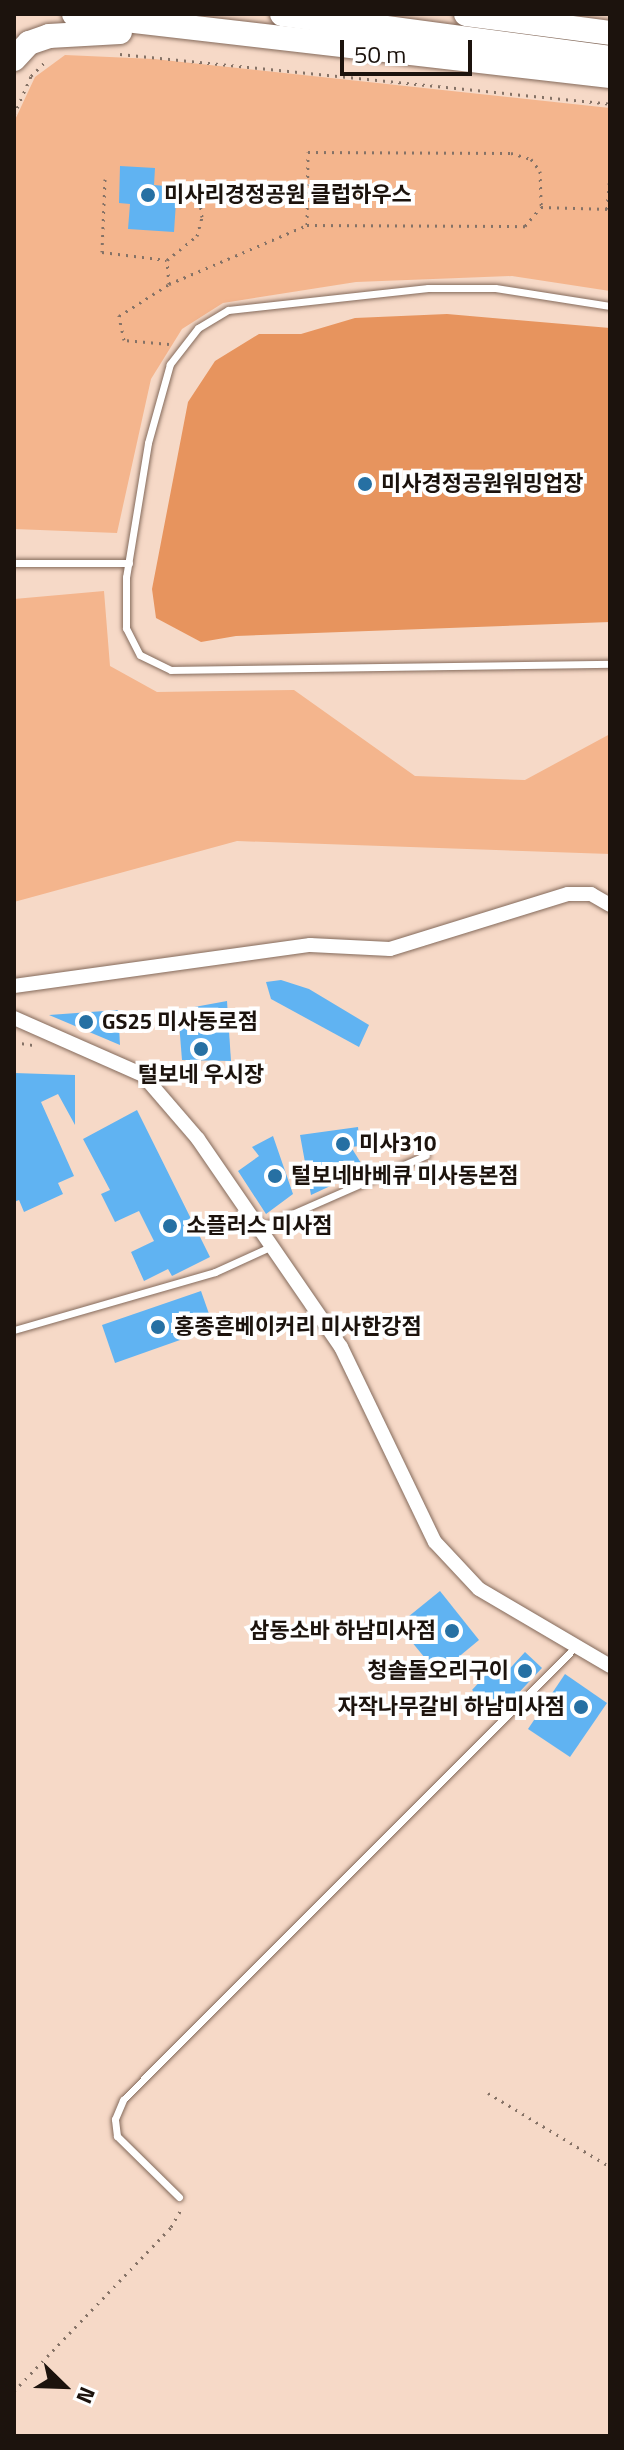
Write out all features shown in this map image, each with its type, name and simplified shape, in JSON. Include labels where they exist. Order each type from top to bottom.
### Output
[{"type":"main road","points":[[74,14],[610,76]]},
{"type":"main road","points":[[282,14],[610,58]]},
{"type":"main road","points":[[466,14],[610,33]]},
{"type":"main road","points":[[14,59],[29,43],[49,36],[158,26]]},
{"type":"street","points":[[14,986],[310,945],[390,949],[568,894],[591,894],[610,905]]},
{"type":"street","points":[[14,1018],[143,1075],[198,1139],[341,1347],[435,1542],[479,1589],[610,1666]]},
{"type":"lane","points":[[610,306],[495,288],[344,294],[228,310],[187,342],[170,364],[148,443],[129,563],[126,628],[140,655],[171,670],[610,664]]},
{"type":"lane","points":[[14,563],[129,563]]},
{"type":"lane","points":[[260,1228],[426,1155]]},
{"type":"lane","points":[[14,1330],[215,1272],[272,1246]]},
{"type":"lane","points":[[179,2197],[117,2136],[115,2119],[123,2100],[575,1647]]},
{"type":"path","points":[[110,54],[610,104]]},
{"type":"path","points":[[14,115],[31,76],[55,57]]},
{"type":"path","points":[[187,342],[143,345],[124,340],[119,330],[119,316],[169,284],[307,225],[525,226],[541,207],[540,171],[531,159],[511,153],[308,152],[307,225]]},
{"type":"path","points":[[541,207],[609,209],[610,174]]},
{"type":"path","points":[[105,179],[102,252],[167,260],[197,236],[202,217],[199,196],[307,202]]},
{"type":"path","points":[[167,260],[169,284]]},
{"type":"path","points":[[14,1042],[34,1046]]},
{"type":"path","points":[[488,2093],[610,2167]]},
{"type":"path","points":[[14,2391],[171,2227],[180,2214],[179,2197]]},
{"type":"shaded area","points":[[65,55],[154,59],[610,108],[610,291],[512,276],[356,282],[223,303],[182,329],[151,379],[117,533],[14,529],[14,122],[35,77]]},
{"type":"shaded area","points":[[447,314],[610,328],[610,622],[236,636],[201,642],[156,618],[152,589],[188,402],[215,361],[259,334],[301,334],[355,318]]},
{"type":"shaded area","points":[[104,591],[110,666],[157,692],[294,690],[415,776],[525,780],[610,734],[610,854],[237,841],[14,902],[14,599]]},
{"type":"building","name":"미사리경정공원 클럽하우스","points":[[120,166],[155,168],[154,185],[177,187],[174,232],[128,229],[130,204],[119,203]]},
{"type":"building","points":[[281,980],[309,989],[369,1025],[359,1047],[271,999],[266,982]]},
{"type":"building","points":[[227,1001],[231,1061],[182,1060],[178,1010]]},
{"type":"building","points":[[118,1010],[120,1045],[49,1015]]},
{"type":"building","points":[[14,1073],[75,1075],[75,1125],[58,1094],[41,1102],[74,1176],[58,1183],[63,1194],[24,1212],[19,1200],[14,1202]]},
{"type":"building","points":[[137,1110],[210,1257],[172,1276],[168,1269],[144,1281],[131,1252],[154,1241],[139,1211],[115,1222],[101,1194],[110,1190],[83,1139]]},
{"type":"building","points":[[358,1127],[360,1146],[351,1147],[361,1163],[354,1175],[311,1195],[300,1135]]},
{"type":"building","points":[[273,1136],[293,1194],[266,1214],[238,1171],[259,1156],[252,1147]]},
{"type":"building","name":"홍종흔베이커리 미사한강점","points":[[201,1291],[214,1328],[115,1363],[102,1325]]},
{"type":"building","points":[[440,1591],[479,1640],[438,1674],[398,1625]]},
{"type":"building","points":[[525,1652],[542,1668],[498,1715],[472,1690],[494,1666],[504,1675]]},
{"type":"building","points":[[565,1674],[607,1703],[570,1757],[528,1729]]},
{"type":"place","name":"미사리경정공원 클럽하우스","points":[[148,195]]},
{"type":"place","name":"미사경정공원워밍업장","points":[[365,484]]},
{"type":"place","name":"GS25 미사동로점","points":[[86,1022]]},
{"type":"place","name":"털보네 우시장","points":[[201,1049]]},
{"type":"place","name":"미사310","points":[[343,1144]]},
{"type":"place","name":"털보네바베큐 미사동본점","points":[[275,1176]]},
{"type":"place","name":"소플러스 미사점","points":[[170,1226]]},
{"type":"place","name":"홍종흔베이커리 미사한강점","points":[[158,1327]]},
{"type":"place","name":"삼동소바 하남미사점","points":[[452,1631]]},
{"type":"place","name":"청솔돌오리구이","points":[[525,1671]]},
{"type":"place","name":"자작나무갈비 하남미사점","points":[[581,1707]]}]
